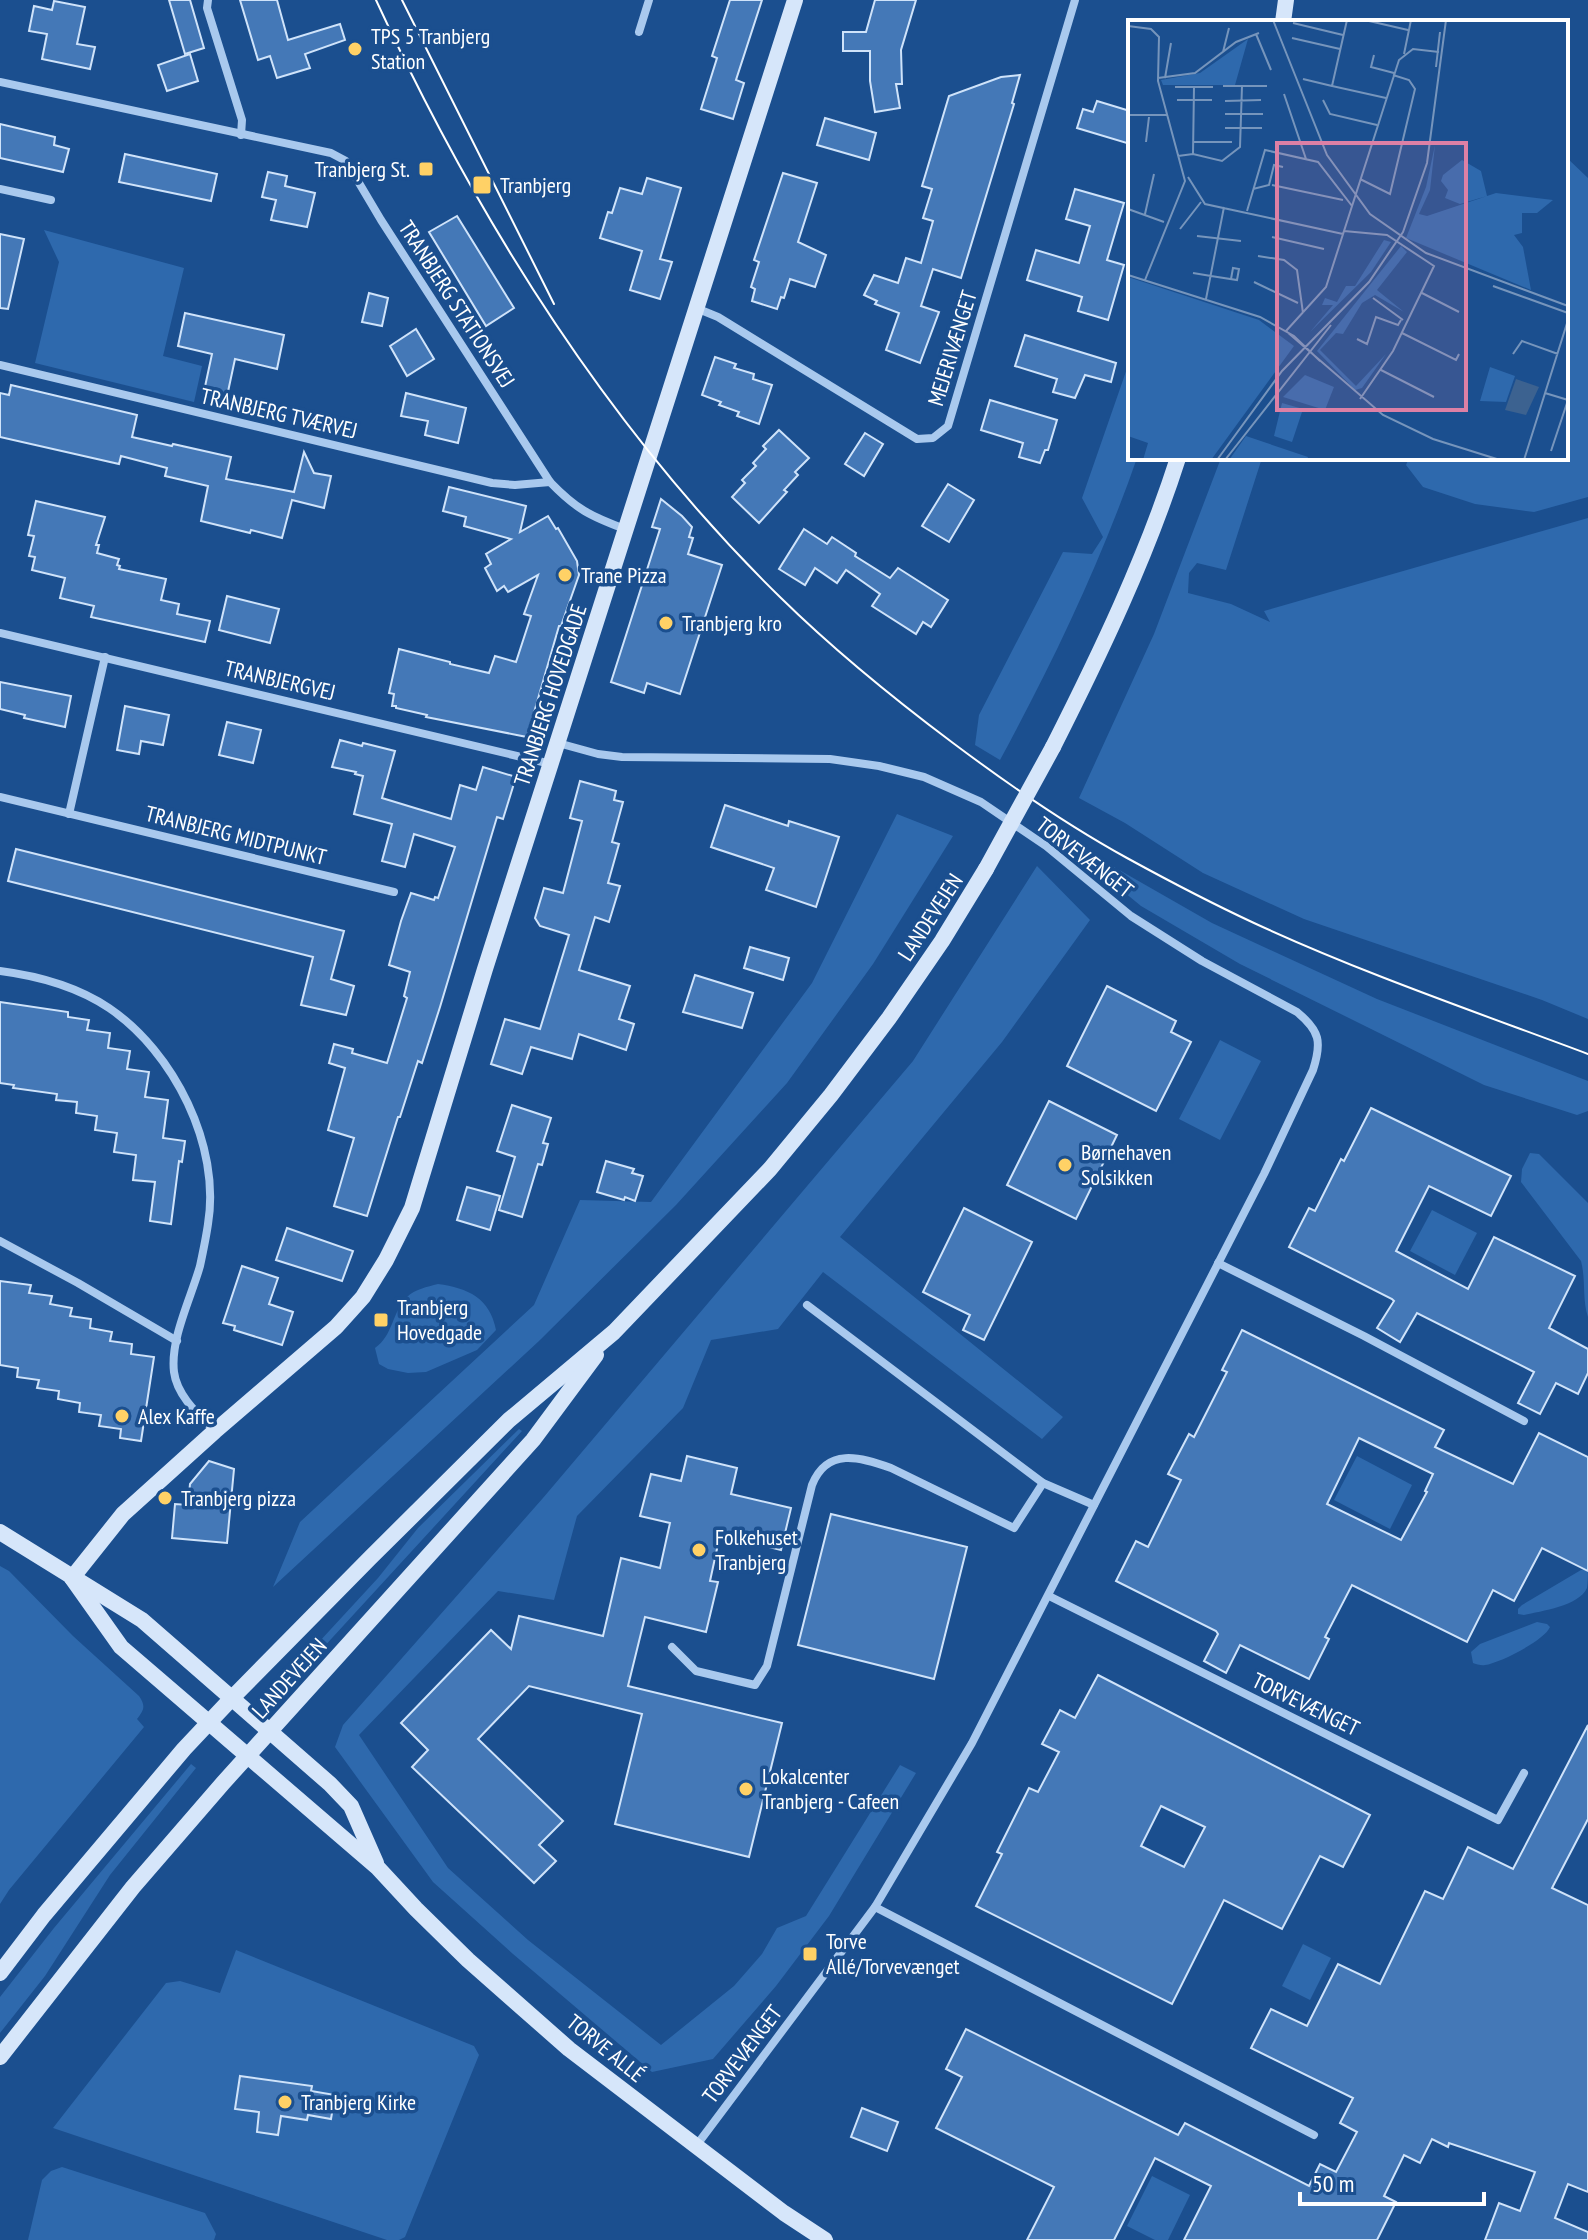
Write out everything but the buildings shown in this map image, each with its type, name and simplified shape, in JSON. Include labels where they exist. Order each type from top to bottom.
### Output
[{"type":"street","points":[[208,0],[207,8],[242,120],[241,135]]},
{"type":"street","points":[[639,32],[649,0]]},
{"type":"street","name":"TRANBJERG HOVEDGADE","points":[[72,1578],[123,1514],[336,1327],[363,1297],[412,1208],[795,0]]},
{"type":"street","name":"MEJERIVÆNGET","points":[[696,308],[718,317],[917,439],[933,438],[948,426],[1075,0]]},
{"type":"street","points":[[1283,20],[1286,0]]},
{"type":"street","name":"TRANBJERG STATIONSVEJ","points":[[0,82],[331,153],[346,161],[550,482],[586,513],[625,529]]},
{"type":"street","points":[[0,189],[51,200]]},
{"type":"street","name":"TRANBJERG TVÆRVEJ","points":[[0,365],[492,483],[550,482]]},
{"type":"street","name":"LANDEVEJEN","points":[[0,1973],[44,1915],[232,1698],[509,1420],[614,1332],[770,1169],[831,1095],[942,941],[986,869],[1053,747],[1126,595],[1177,460]]},
{"type":"street","name":"TRANBJERGVEJ","points":[[0,633],[551,764]]},
{"type":"street","points":[[69,814],[105,657]]},
{"type":"street","name":"TORVEVÆNGET","points":[[558,743],[622,757],[830,759],[924,777],[981,802],[1046,846],[1131,916],[1202,961],[1297,1012],[1309,1022],[1317,1035],[1319,1052],[1264,1174],[972,1743],[875,1907],[695,2147]]},
{"type":"street","name":"TRANBJERG MIDTPUNKT","points":[[0,797],[394,892]]},
{"type":"street","points":[[0,971],[57,982],[107,1007],[128,1022],[166,1066],[189,1107],[206,1155],[211,1194],[200,1265],[174,1354],[174,1374],[181,1392],[215,1431]]},
{"type":"street","points":[[0,1241],[177,1341]]},
{"type":"street","points":[[1218,1263],[1524,1421]]},
{"type":"street","points":[[807,1305],[1043,1483],[1094,1505]]},
{"type":"street","name":"LANDEVEJEN","points":[[0,2057],[133,1887],[533,1440],[614,1332]]},
{"type":"street","points":[[672,1647],[696,1671],[755,1685],[767,1666],[812,1485],[816,1474],[833,1460],[850,1458],[891,1468],[1014,1528],[1043,1483]]},
{"type":"street","name":"TORVE ALLÉ","points":[[0,1532],[142,1620],[330,1784],[351,1806],[378,1868]]},
{"type":"street","name":"TORVE ALLÉ","points":[[72,1578],[121,1647],[378,1868],[468,1960],[569,2049],[695,2147],[825,2240]]},
{"type":"street","name":"TORVEVÆNGET","points":[[1049,1596],[1498,1820],[1524,1773]]},
{"type":"street","points":[[875,1907],[1314,2135]]},
{"type":"shaded area","points":[[1568,159],[1588,178],[1588,497],[1534,512],[1475,504],[1423,487],[1406,465],[1408,460],[1568,460]]},
{"type":"shaded area","points":[[44,230],[184,268],[163,356],[202,366],[194,402],[35,363],[59,262]]},
{"type":"shaded area","points":[[1128,366],[1128,460],[1136,460],[1074,612],[1000,760],[975,745],[979,715],[1063,552],[1092,554],[1103,537],[1082,498]]},
{"type":"shaded area","points":[[1220,460],[1261,460],[1226,570],[1197,563],[1189,573],[1188,593],[1231,604],[1270,622],[1264,611],[1588,518],[1588,1019],[1542,1000],[1304,919],[1203,873],[1125,823],[1079,798],[1154,634]]},
{"type":"shaded area","points":[[897,814],[953,836],[873,964],[787,1083],[676,1205],[539,1341],[273,1587],[300,1522],[534,1305],[580,1200],[651,1202],[812,983]]},
{"type":"shaded area","points":[[1072,843],[1212,923],[1377,999],[1588,1081],[1588,1111],[1577,1115],[1484,1085],[1240,964],[1141,906],[1068,846]]},
{"type":"shaded area","points":[[1037,866],[1090,920],[1002,1042],[840,1237],[1063,1417],[1042,1439],[823,1272],[778,1329],[711,1340],[683,1408],[577,1516],[554,1600],[498,1591],[359,1735],[448,1868],[528,1940],[661,2045],[734,1986],[762,1954],[777,1928],[806,1916],[900,1765],[916,1773],[829,1916],[776,1986],[713,2059],[652,2072],[433,1882],[335,1747],[343,1725],[543,1498],[913,1061]]},
{"type":"shaded area","points":[[1220,1040],[1261,1061],[1220,1140],[1179,1119]]},
{"type":"shaded area","points":[[1530,1153],[1539,1154],[1588,1203],[1588,1317],[1581,1261],[1521,1182],[1522,1169]]},
{"type":"shaded area","points":[[1432,1210],[1477,1233],[1455,1275],[1410,1251]]},
{"type":"shaded area","points":[[438,1284],[459,1288],[476,1296],[489,1310],[496,1330],[477,1350],[426,1372],[408,1373],[379,1364],[375,1348],[385,1337],[402,1303],[414,1292]]},
{"type":"shaded area","points":[[519,1429],[522,1431],[288,1686],[283,1681],[378,1578],[418,1528]]},
{"type":"shaded area","points":[[1357,1456],[1412,1485],[1390,1529],[1334,1500]]},
{"type":"shaded area","points":[[0,1566],[9,1571],[73,1636],[139,1696],[143,1708],[137,1719],[144,1727],[0,1904]]},
{"type":"shaded area","points":[[1588,1569],[1587,1588],[1576,1599],[1549,1609],[1518,1614],[1522,1605],[1581,1570]]},
{"type":"shaded area","points":[[1537,1622],[1550,1627],[1531,1644],[1492,1663],[1473,1663],[1471,1652],[1480,1644]]},
{"type":"shaded area","points":[[191,1764],[196,1768],[110,1875],[45,1976],[0,2033],[0,1997]]},
{"type":"shaded area","points":[[1303,1944],[1331,1958],[1310,2000],[1282,1986]]},
{"type":"shaded area","points":[[236,1950],[474,2046],[479,2055],[405,2237],[387,2240],[53,2128],[166,1983],[180,1981],[220,1993]]},
{"type":"shaded area","points":[[62,2167],[205,2213],[216,2234],[214,2240],[28,2240],[42,2180],[51,2171]]},
{"type":"shaded area","points":[[1152,2176],[1190,2195],[1168,2240],[1155,2240],[1127,2226]]},
{"type":"tram line","points":[[376,0],[415,82],[503,241],[603,392],[718,533],[801,618],[843,655],[974,759],[1082,832],[1127,858],[1206,900],[1336,959],[1588,1054]]},
{"type":"tram line","points":[[402,0],[554,304]]},
{"type":"place","name":"TPS 5 Tranbjerg Station","points":[[355,49]]},
{"type":"place","name":"Tranbjerg St.","points":[[426,169]]},
{"type":"place","name":"Tranbjerg","points":[[482,185]]},
{"type":"place","name":"Trane Pizza","points":[[565,575]]},
{"type":"place","name":"Tranbjerg kro","points":[[666,623]]},
{"type":"place","name":"Børnehaven Solsikken","points":[[1065,1165]]},
{"type":"place","name":"Tranbjerg Hovedgade","points":[[381,1320]]},
{"type":"place","name":"Alex Kaffe","points":[[122,1416]]},
{"type":"place","name":"Tranbjerg pizza","points":[[165,1498]]},
{"type":"place","name":"Folkehuset Tranbjerg","points":[[699,1550]]},
{"type":"place","name":"Lokalcenter Tranbjerg - Cafeen","points":[[746,1789]]},
{"type":"place","name":"Torve Allé/Torvevænget","points":[[810,1954]]},
{"type":"place","name":"Tranbjerg Kirke","points":[[285,2102]]}]
